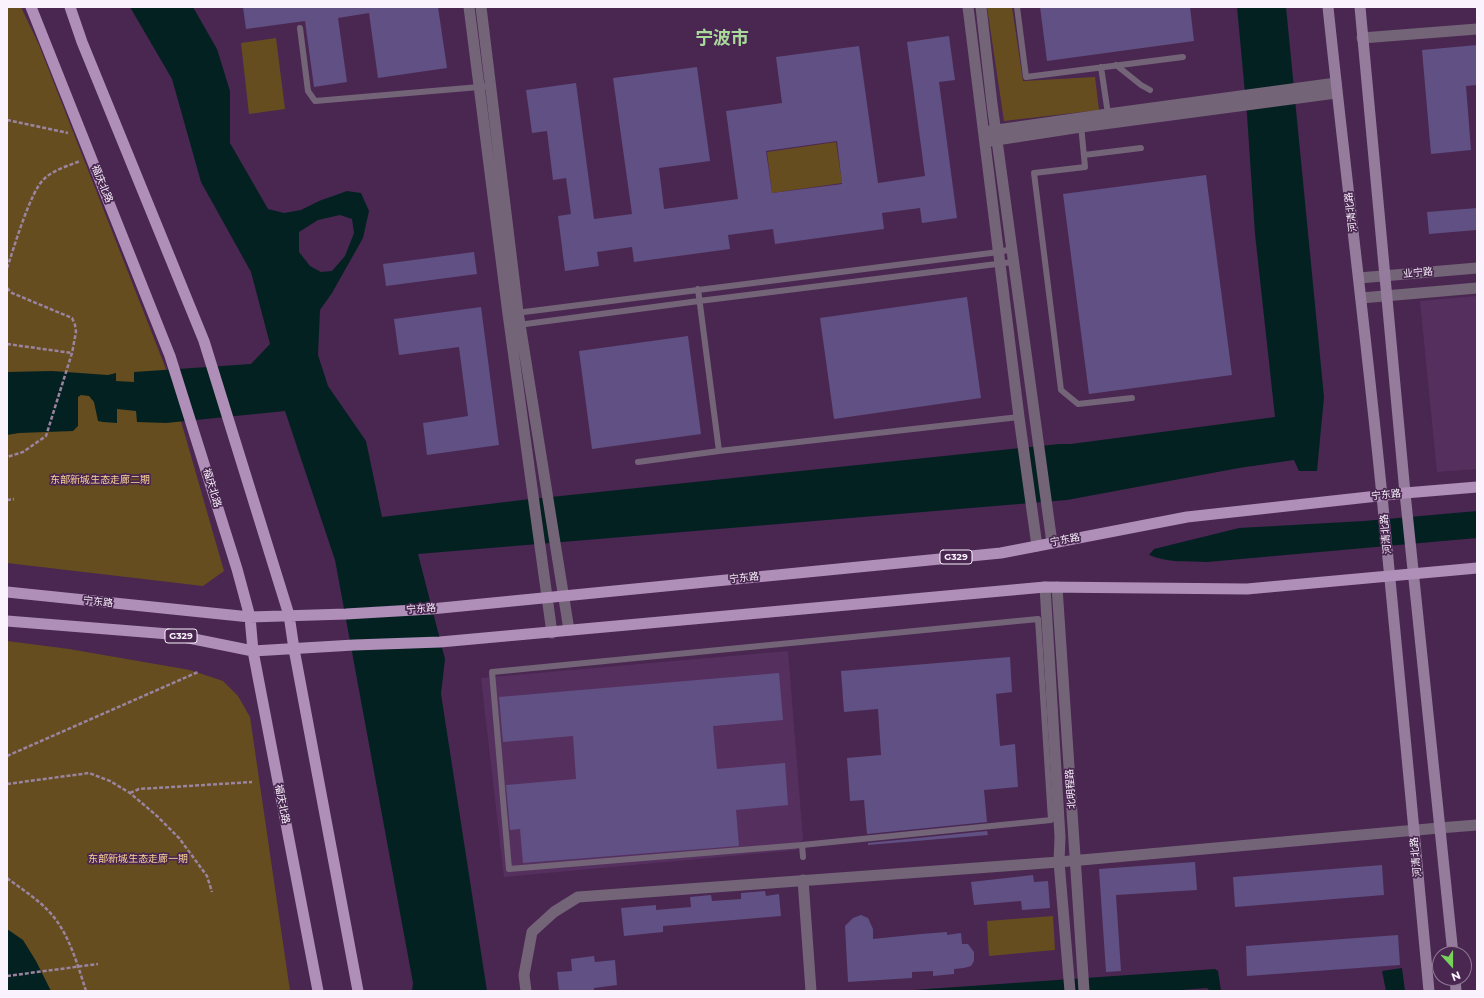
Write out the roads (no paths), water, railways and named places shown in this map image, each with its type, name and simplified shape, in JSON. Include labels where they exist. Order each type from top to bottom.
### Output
[{"type":"main road","name":"福庆北路","points":[[31,7],[170,356],[250,617],[253,650],[318,991]]},
{"type":"main road","points":[[70,7],[82,42],[204,342],[289,615],[294,649],[358,991]]},
{"type":"main road","name":"河清北路","points":[[1328,7],[1382,495],[1429,991]]},
{"type":"main road","points":[[1360,7],[1405,492],[1451,946]]},
{"type":"main road","name":"宁东路","points":[[7,592],[250,617],[346,614],[431,609],[1001,553],[1187,517],[1405,492],[1477,486]]},
{"type":"main road","name":"G329","points":[[7,621],[169,634],[253,650],[294,649],[440,642],[552,633],[570,630],[1045,587],[1247,589],[1477,568]]},
{"type":"street","points":[[469,7],[479,87],[515,326],[565,595],[570,630]]},
{"type":"street","points":[[481,7],[491,86],[513,313]]},
{"type":"street","points":[[968,7],[1019,417],[1037,546]]},
{"type":"street","points":[[981,7],[996,135],[1052,543]]},
{"type":"street","points":[[1362,38],[1477,29]]},
{"type":"street","points":[[985,137],[1080,122],[1336,88]]},
{"type":"street","points":[[1080,122],[1108,114],[1336,88]]},
{"type":"street","name":"业宁路","points":[[1359,278],[1477,268]]},
{"type":"street","name":"业宁路","points":[[1361,298],[1477,288]]},
{"type":"street","points":[[515,326],[552,633]]},
{"type":"street","name":"北明程路","points":[[1045,587],[1060,836],[1059,862],[1070,991]]},
{"type":"street","name":"北明程路","points":[[1057,587],[1084,991]]},
{"type":"street","points":[[526,991],[524,975],[532,932],[554,912],[578,897],[1059,862],[1477,825]]},
{"type":"street","points":[[803,880],[811,991]]},
{"type":"lane","points":[[1017,7],[1026,77],[1183,57]]},
{"type":"lane","points":[[300,28],[308,91],[315,101],[491,86]]},
{"type":"lane","points":[[1116,65],[1141,86],[1150,90]]},
{"type":"lane","points":[[1101,68],[1108,114]]},
{"type":"lane","points":[[1080,122],[1085,167],[1034,173],[1061,390],[1078,404],[1132,398]]},
{"type":"lane","points":[[1084,156],[1141,148]]},
{"type":"lane","points":[[515,326],[1000,258],[1012,249]]},
{"type":"lane","points":[[513,313],[698,289],[1000,258],[1013,262]]},
{"type":"lane","points":[[698,289],[719,451]]},
{"type":"lane","points":[[638,462],[719,451],[1019,417]]},
{"type":"lane","points":[[1038,619],[1051,820],[802,844],[509,869],[492,672],[1038,619]]},
{"type":"lane","points":[[802,844],[803,857]]},
{"type":"district","name":"宁波市","points":[[722,39]]},
{"type":"park label","name":"东部新城生态走廊二期","points":[[100,480]]},
{"type":"park label","name":"东部新城生态走廊一期","points":[[138,859]]}]
